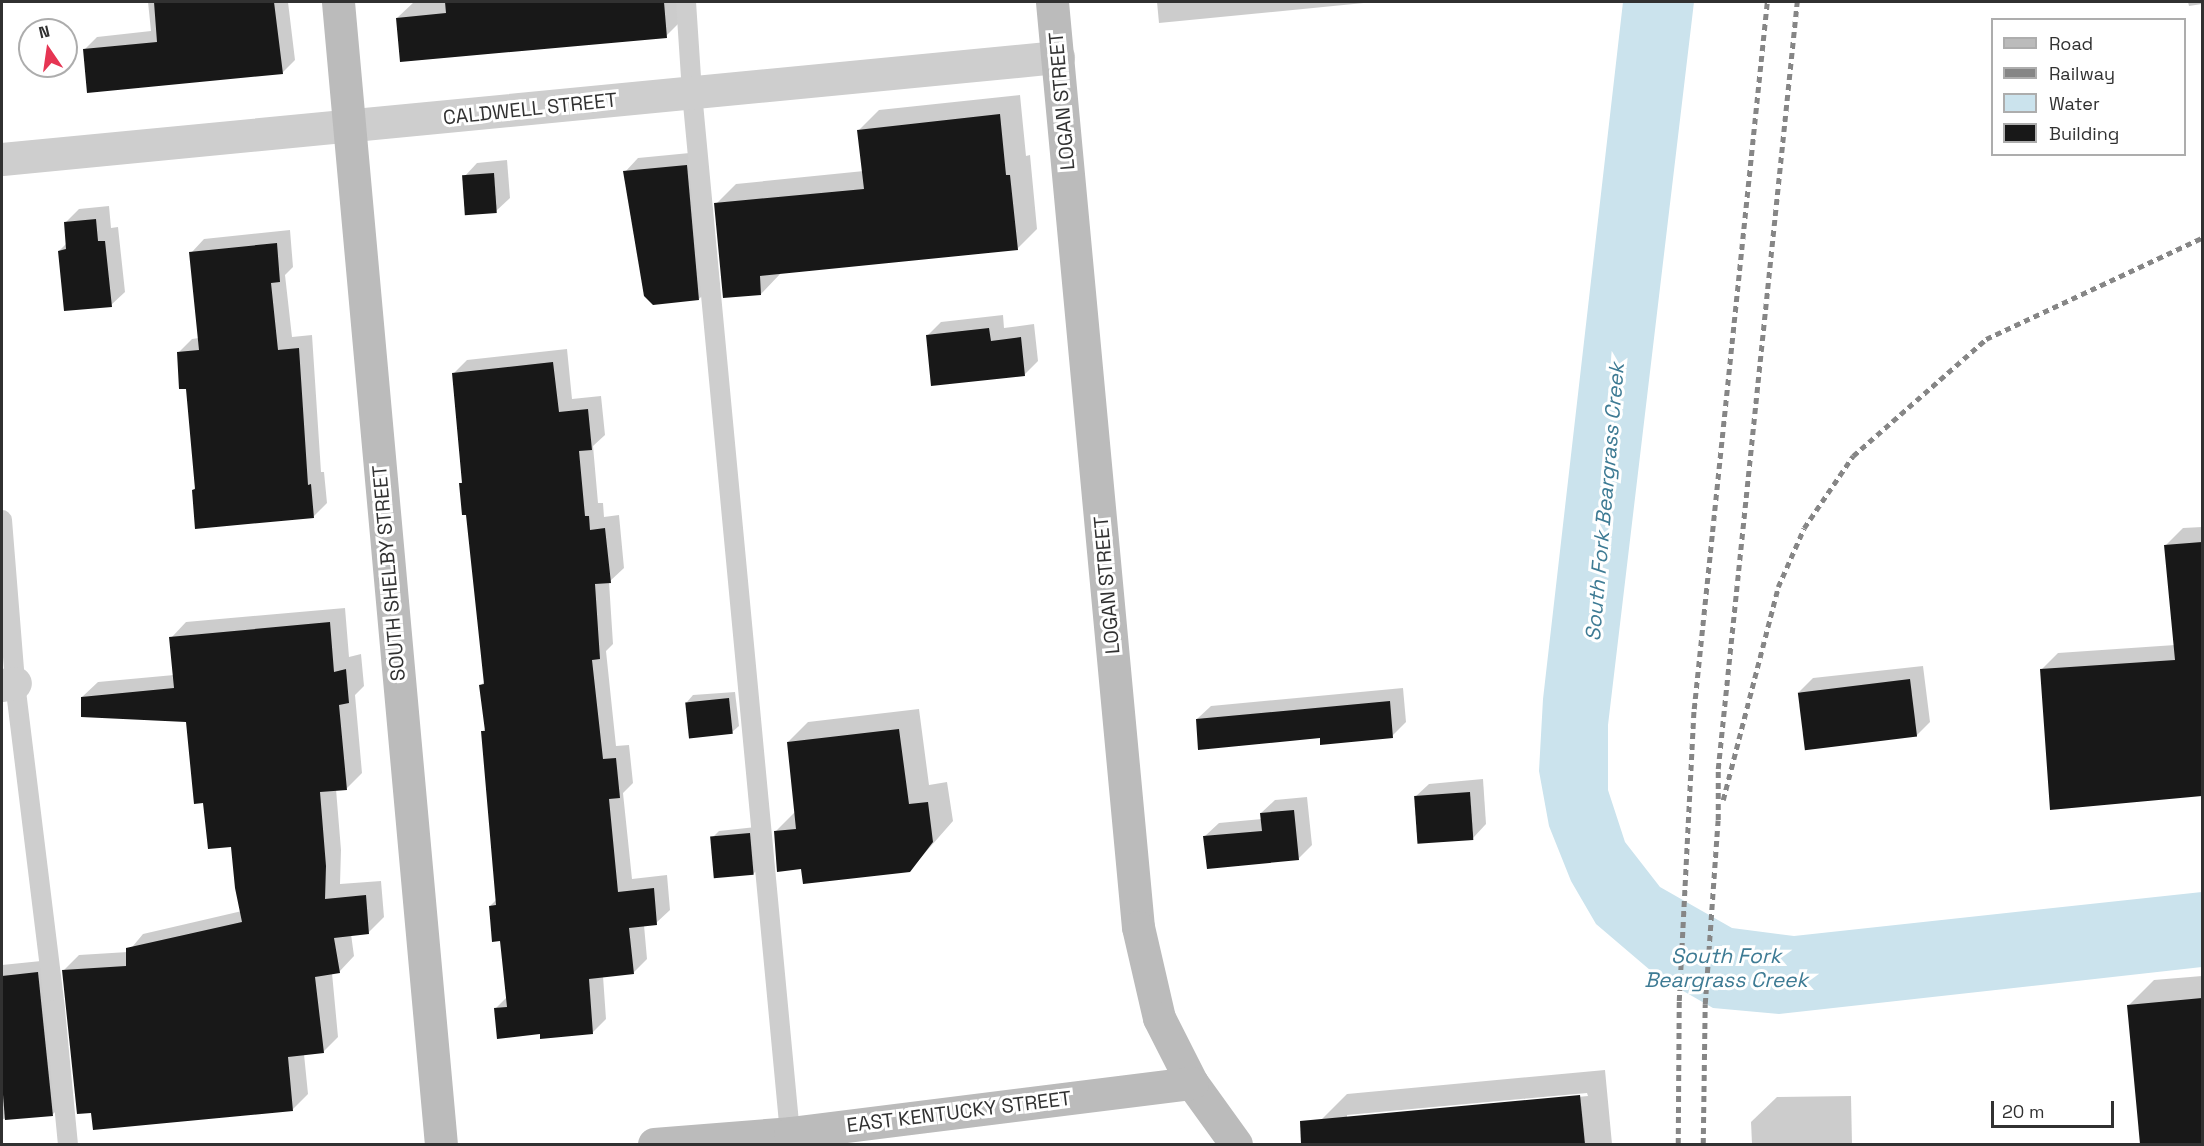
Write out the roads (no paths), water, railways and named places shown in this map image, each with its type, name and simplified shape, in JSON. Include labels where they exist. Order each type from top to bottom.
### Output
[{"type":"main road","name":"SOUTH SHELBY STREET","points":[[338,2],[441,1144]]},
{"type":"main road","name":"LOGAN STREET","points":[[1053,2],[1138,927],[1159,1018],[1192,1083],[1236,1144]]},
{"type":"main road","name":"EAST KENTUCKY STREET","points":[[654,1144],[790,1133],[1192,1083]]},
{"type":"street","name":"CALDWELL STREET","points":[[2,159],[1058,57]]},
{"type":"lane","points":[[686,2],[692,93],[790,1133]]},
{"type":"lane","points":[[2,520],[8,684],[55,1010],[69,1144]]},
{"type":"water","name":"South Fork Beargrass Creek","points":[[1623,2],[1694,2],[1608,725],[1608,790],[1625,842],[1660,887],[1732,928],[1794,936],[2202,892],[2202,967],[1779,1014],[1713,1008],[1657,976],[1596,924],[1571,881],[1549,826],[1539,771],[1543,699]]},
{"type":"railway","points":[[1678,1144],[1679,1001],[1694,709],[1767,2]]},
{"type":"railway","points":[[1703,1144],[1705,1004],[1718,820],[1718,769],[1797,2]]},
{"type":"railway","points":[[1723,800],[1778,587],[1804,528],[1853,456],[1986,339],[2202,238]]}]
